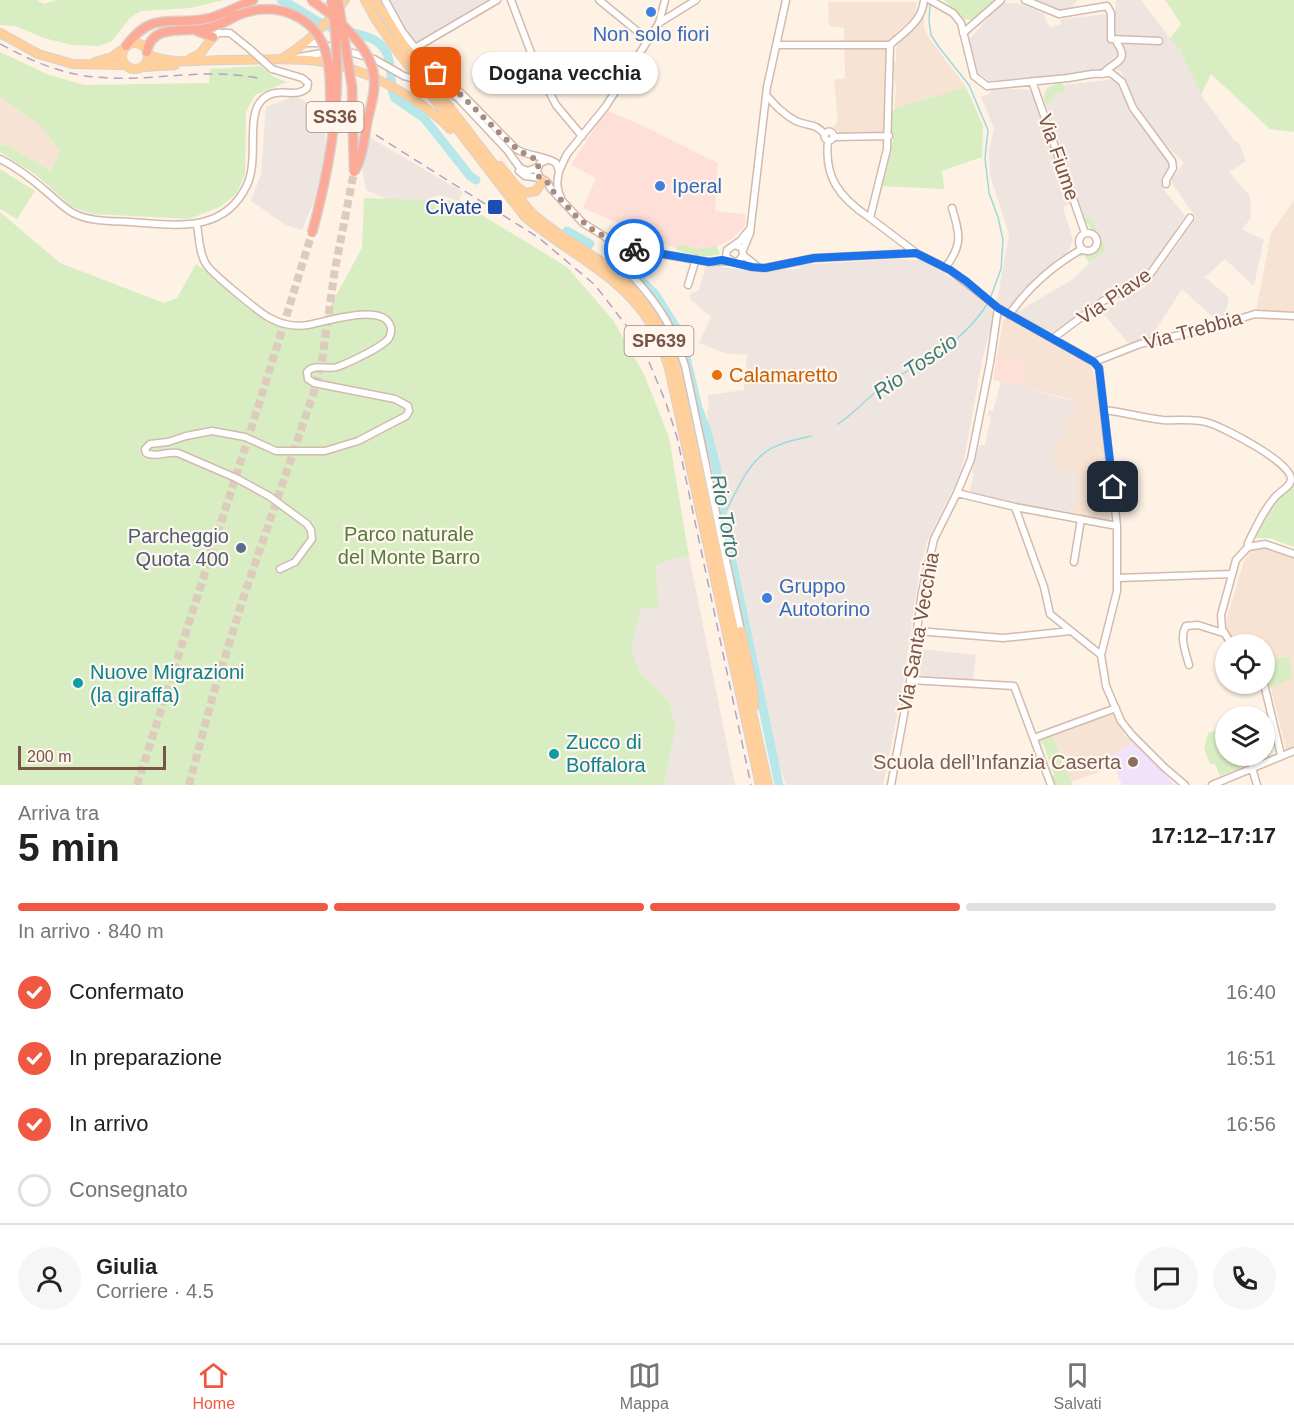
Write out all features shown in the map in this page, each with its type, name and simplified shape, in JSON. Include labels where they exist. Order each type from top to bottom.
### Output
[{"type":"highway","name":"SS36","points":[[148,53],[148,44],[153,36],[160,32],[203,29],[219,24],[254,0]]},
{"type":"highway","name":"SS36","points":[[311,0],[357,40],[367,53],[373,68],[375,80],[370,108],[360,161],[354,172],[352,87],[342,1]]},
{"type":"highway","name":"SS36","points":[[312,233],[327,174],[337,92],[336,36],[331,0]]},
{"type":"highway","name":"SS36","points":[[125,48],[137,32],[150,24],[208,18],[236,11],[262,8],[285,11],[306,22],[321,40],[327,54],[329,68],[330,126],[327,174]]},
{"type":"highway","points":[[182,30],[199,31],[213,37]]},
{"type":"main road","name":"SP639","points":[[365,0],[375,20],[398,52],[525,217],[542,232],[619,286],[649,321],[660,342],[669,368],[760,785]]},
{"type":"main road","name":"SP639","points":[[375,0],[410,54],[530,212],[545,226],[604,264],[638,294],[656,318],[676,367],[768,785]]},
{"type":"main road","points":[[280,59],[307,41],[329,20],[342,1]]},
{"type":"main road","points":[[0,33],[38,54],[73,64],[125,65]]},
{"type":"main road","points":[[168,61],[195,57],[213,37]]},
{"type":"main road","points":[[73,64],[104,60],[138,43],[148,53],[168,61],[254,60]]},
{"type":"main road","points":[[125,48],[121,58],[132,70],[143,67],[280,59],[324,62],[351,69],[398,90],[442,120],[463,139]]},
{"type":"main road","points":[[143,67],[148,53]]},
{"type":"main road","points":[[465,127],[521,191],[533,193],[543,180]]},
{"type":"main road","points":[[741,631],[753,688],[755,730]]},
{"type":"street","points":[[385,0],[415,48],[436,73],[458,90],[516,148],[549,160],[558,165],[559,171]]},
{"type":"street","points":[[415,48],[497,0]]},
{"type":"street","points":[[511,0],[536,66],[556,105],[582,136]]},
{"type":"street","points":[[599,0],[648,40]]},
{"type":"street","points":[[561,198],[556,187],[556,178],[567,154],[606,106],[659,23],[665,0]]},
{"type":"street","points":[[659,23],[696,0]]},
{"type":"street","points":[[532,155],[538,165],[537,173],[575,215],[590,228],[625,247],[709,262],[733,261],[743,253],[750,233],[766,95],[786,0]]},
{"type":"street","points":[[776,45],[890,45],[915,24],[923,9],[924,0]]},
{"type":"street","points":[[963,33],[1001,0]]},
{"type":"street","points":[[1025,0],[1059,14],[1107,6],[1112,13],[1111,39],[1159,41]]},
{"type":"street","points":[[933,1],[953,13],[961,23],[974,76],[987,86],[1103,74],[1111,74],[1122,82],[1133,108],[1172,160],[1173,168],[1166,184]]},
{"type":"street","points":[[0,159],[31,179],[77,215],[105,220],[182,225],[197,224],[212,219],[238,200],[246,187],[253,165],[254,118],[260,102],[274,92],[301,92],[307,88],[308,83],[302,78],[272,69],[230,33],[218,33],[213,37]]},
{"type":"street","points":[[307,41],[374,59],[404,76],[447,90],[462,102],[525,171],[531,171],[538,165],[567,154]]},
{"type":"street","points":[[1103,74],[1106,68],[1116,65],[1121,58],[1121,50],[1117,43]]},
{"type":"street","points":[[870,218],[889,136],[890,45]]},
{"type":"street","points":[[292,59],[340,51]]},
{"type":"street","name":"Via Fiume","points":[[1032,81],[1085,233]]},
{"type":"street","points":[[766,95],[786,115],[796,121],[817,126],[829,138],[830,172],[840,193],[851,205],[916,253],[966,281],[998,308],[1094,362],[1099,368],[1117,526],[1117,591],[1101,655],[1106,686],[1121,721],[1132,735],[1184,785],[1191,785]]},
{"type":"street","points":[[829,138],[889,136]]},
{"type":"street","points":[[515,162],[522,175],[543,180],[556,178]]},
{"type":"street","points":[[945,268],[953,257],[959,236],[952,208]]},
{"type":"street","name":"Via Piave","points":[[1054,339],[1103,301],[1148,277],[1190,218]]},
{"type":"street","points":[[197,224],[203,257],[209,268],[272,320],[303,325],[354,314],[382,317],[388,321],[391,328],[387,341],[358,357],[336,367],[313,367],[307,372],[308,379],[314,383],[394,398],[408,406],[409,411],[404,418],[362,440],[330,450],[276,451],[245,437],[212,431],[150,444],[145,449],[150,455],[169,452],[180,454],[236,478],[302,519],[311,530],[311,541],[295,562],[280,569]]},
{"type":"street","points":[[699,259],[716,257],[735,245],[748,232],[751,224]]},
{"type":"street","points":[[1009,315],[1023,294],[1041,276],[1082,249],[1092,250],[1097,245],[1094,235],[1085,233],[1080,238],[1082,249]]},
{"type":"street","points":[[735,245],[759,267]]},
{"type":"street","points":[[625,247],[618,254],[620,263],[651,297],[666,318],[683,362],[741,631]]},
{"type":"street","points":[[727,250],[726,257],[733,261],[745,266],[759,267],[814,258],[916,253]]},
{"type":"street","points":[[688,285],[699,259]]},
{"type":"street","name":"Via Santa Vecchia","points":[[891,785],[910,680],[922,592],[934,539],[957,493],[972,452],[990,363],[998,308]]},
{"type":"street","name":"Via Trebbia","points":[[1094,362],[1140,344],[1206,329],[1255,314],[1294,315]]},
{"type":"street","points":[[1104,410],[1162,420],[1210,423],[1245,440],[1288,469],[1291,477],[1290,483],[1275,497],[1264,514],[1248,547],[1236,560],[1221,615],[1223,633],[1198,625],[1186,627],[1183,639],[1189,665]]},
{"type":"street","points":[[957,493],[1015,507],[1117,526]]},
{"type":"street","points":[[1015,507],[1044,587],[1050,614],[1101,655]]},
{"type":"street","points":[[1074,562],[1082,519]]},
{"type":"street","points":[[1248,547],[1265,544],[1294,554]]},
{"type":"street","points":[[1117,578],[1232,574]]},
{"type":"street","points":[[917,631],[1002,638],[1071,631]]},
{"type":"street","points":[[910,680],[1014,686],[1051,785]]},
{"type":"street","points":[[1266,694],[1281,755]]},
{"type":"street","points":[[1034,738],[1116,708]]},
{"type":"street","points":[[1206,785],[1214,784],[1294,751]]},
{"type":"street","points":[[1165,768],[1178,785]]},
{"type":"street","points":[[1252,768],[1257,785]]},
{"type":"shaded area","points":[[388,0],[497,0],[415,48]]},
{"type":"shaded area","points":[[1035,0],[1077,0],[1071,9],[1063,11]]},
{"type":"shaded area","points":[[1116,0],[1141,0],[1180,48],[1201,95],[1235,141],[1239,143],[1246,161],[1229,172],[1250,196],[1251,218],[1242,229],[1264,240],[1254,285],[1225,259],[1205,277],[1229,298],[1224,319],[1218,322],[1182,289],[1151,337],[1129,344],[1101,311],[1144,288],[1196,218],[1171,180],[1184,163],[1153,132],[1144,119],[1120,70],[990,81],[978,73],[969,40],[998,6],[1005,3],[1018,3],[1043,13],[1050,28],[1061,24],[1061,19],[1109,14],[1113,40]]},
{"type":"shaded area","points":[[828,2],[917,2],[914,19],[895,33],[886,50],[886,129],[882,133],[840,133],[833,127],[838,121],[834,80],[845,78],[844,28],[829,26]]},
{"type":"shaded area","points":[[921,15],[924,17],[924,28],[929,38],[966,87],[896,108],[894,107],[896,92],[893,63],[896,62],[896,48],[902,40],[900,38],[915,29]]},
{"type":"shaded area","points":[[1114,79],[1119,83],[1131,110],[1169,158],[1170,165],[1161,181],[1164,190],[1185,216],[1144,277],[1103,298],[1055,335],[1016,315],[1017,312],[1073,279],[1104,252],[1106,247],[1090,217],[1084,218],[1043,97],[1047,87]]},
{"type":"shaded area","points":[[991,89],[1028,89],[1034,94],[1071,203],[1063,207],[1073,240],[1068,252],[1024,289],[1009,311],[997,302],[1009,234],[990,175],[989,150],[994,128],[981,97],[989,94]]},
{"type":"shaded area","points":[[295,96],[325,112],[325,148],[321,172],[314,201],[302,230],[286,225],[251,201],[261,174],[266,107]]},
{"type":"shaded area","points":[[0,97],[37,123],[60,150],[51,171],[12,148],[0,144]]},
{"type":"shaded area","points":[[606,110],[718,163],[715,211],[745,214],[746,221],[743,228],[732,239],[712,249],[687,253],[583,208],[596,178],[571,165]]},
{"type":"shaded area","points":[[369,137],[463,192],[459,201],[439,195],[426,200],[387,199],[366,190],[362,167]]},
{"type":"shaded area","points":[[1294,200],[1294,312],[1256,311],[1271,233]]},
{"type":"shaded area","points":[[897,259],[921,260],[955,280],[992,310],[994,317],[982,361],[965,455],[958,479],[928,539],[920,568],[902,691],[883,785],[786,785],[779,764],[707,413],[708,395],[744,390],[747,355],[725,353],[699,343],[711,317],[690,299],[690,294],[699,290],[706,265],[747,270],[799,269],[800,265]]},
{"type":"shaded area","points":[[1007,318],[1085,361],[1092,368],[1100,402],[1111,523],[1068,515],[1069,508],[1053,469],[1056,437],[1062,437],[1073,400],[1019,386],[1031,365],[1009,355],[996,361],[1003,320]]},
{"type":"shaded area","points":[[1009,355],[1031,365],[1019,386],[993,380],[996,361]]},
{"type":"shaded area","points":[[1001,381],[1076,402],[1071,418],[1066,419],[1062,438],[1056,437],[1053,468],[1075,472],[1076,507],[1069,508],[1068,515],[969,494],[979,445],[985,445],[991,417],[987,416],[989,410],[993,411]]},
{"type":"shaded area","points":[[1258,547],[1272,548],[1294,557],[1294,750],[1286,750],[1272,694],[1275,694],[1275,686],[1293,678],[1287,656],[1275,658],[1275,634],[1230,634],[1227,629],[1226,621],[1244,561],[1250,552]]},
{"type":"shaded area","points":[[689,556],[735,785],[664,785],[676,726],[668,700],[640,673],[631,647],[641,609],[658,608],[656,566],[672,559]]},
{"type":"shaded area","points":[[922,649],[976,655],[973,682],[919,678]]},
{"type":"shaded area","points":[[1113,713],[1125,736],[1135,742],[1110,757],[1114,766],[1072,782],[1052,735]]},
{"type":"shaded area","name":"Scuola dell’Infanzia Caserta","points":[[1135,742],[1174,785],[1122,785],[1110,757]]},
{"type":"green space","points":[[0,0],[37,0],[44,4],[56,0],[224,0],[191,8],[141,11],[130,18],[111,42],[99,46],[71,45],[44,38],[15,26],[0,25]]},
{"type":"green space","points":[[944,0],[997,0],[972,20],[963,19]]},
{"type":"green space","points":[[1165,0],[1294,0],[1294,132],[1270,129],[1211,74],[1201,95],[1180,49],[1170,38],[1181,24]]},
{"type":"green space","points":[[0,52],[47,74],[84,85],[209,83],[210,69],[261,66],[274,77],[287,82],[255,95],[246,112],[245,175],[236,194],[220,207],[189,219],[93,214],[72,207],[36,175],[0,152],[0,144],[12,148],[51,171],[60,150],[37,123],[0,97]]},
{"type":"green space","points":[[1062,83],[1066,90],[1052,95],[1053,101],[1046,104],[1045,95],[1048,89]]},
{"type":"green space","points":[[966,87],[983,126],[982,157],[942,171],[944,189],[881,186],[893,140],[890,115],[896,108]]},
{"type":"green space","points":[[0,169],[35,191],[17,219],[0,209]]},
{"type":"green space","name":"Parco naturale del Monte Barro","points":[[364,198],[459,201],[567,267],[613,320],[644,374],[669,437],[689,556],[672,559],[656,566],[658,608],[641,609],[631,647],[640,673],[668,700],[676,726],[664,785],[0,785],[0,212],[60,263],[164,303],[177,298],[196,264],[246,299],[275,326],[307,326],[321,323],[362,248]]},
{"type":"green space","points":[[1090,217],[1106,247],[1104,252],[1089,263],[1084,255],[1081,257],[1078,254],[1090,255],[1096,252],[1101,243],[1084,218]]},
{"type":"green space","points":[[678,244],[698,249],[716,246],[720,254],[703,256],[692,254],[675,249]]},
{"type":"green space","points":[[1294,484],[1294,547],[1269,538],[1254,538],[1274,503]]},
{"type":"green space","points":[[1288,656],[1293,678],[1275,686],[1275,658]]},
{"type":"green space","points":[[1215,731],[1215,764],[1210,764],[1204,749],[1208,733]]},
{"type":"green space","points":[[1052,735],[1073,785],[1054,785],[1051,777],[1054,775],[1043,743],[1039,745],[1038,740]]},
{"type":"green space","points":[[1216,766],[1244,766],[1220,776]]},
{"type":"waterway","name":"Rio Torto","points":[[281,0],[327,26],[364,36],[380,44],[389,60],[395,98],[424,118],[470,176],[476,180]]},
{"type":"waterway","name":"Rio Toscio","points":[[930,4],[931,35],[969,85],[988,130],[985,158],[989,193],[1003,240],[1001,269],[990,299]]},
{"type":"waterway","name":"Rio Torto","points":[[567,231],[590,244]]},
{"type":"waterway","name":"Rio Toscio","points":[[627,267],[655,294],[677,329],[685,353],[698,408],[716,466],[723,517],[779,785]]},
{"type":"waterway","name":"Rio Toscio","points":[[838,424],[884,385],[948,346],[970,326],[988,303]]},
{"type":"waterway","name":"Rio Toscio","points":[[723,517],[741,481],[759,457],[777,445],[811,436]]},
{"type":"tunnel","points":[[189,785],[213,695],[244,596],[314,392],[322,360],[335,269],[354,172]]},
{"type":"tunnel","points":[[137,785],[312,233]]},
{"type":"railway","points":[[0,44],[46,65],[70,73],[95,77],[137,78],[219,74],[262,79]]},
{"type":"railway","points":[[376,135],[539,238],[595,285],[632,333],[649,362],[677,437],[751,785]]},
{"type":"way so far","points":[[436,73],[458,90],[516,148],[532,155],[537,160],[539,177],[547,182],[575,215],[590,228],[615,243],[634,249]]},
{"type":"place","name":"Non solo fiori","points":[[651,12]]},
{"type":"place","name":"Dogana vecchia","points":[[436,73]]},
{"type":"place","name":"Iperal","points":[[660,186]]},
{"type":"place","name":"Civate","points":[[495,207]]},
{"type":"place","name":"Calamaretto","points":[[717,375]]},
{"type":"place","name":"Parcheggio Quota 400","points":[[241,548]]},
{"type":"place","name":"Gruppo Autotorino","points":[[767,598]]},
{"type":"place","name":"Nuove Migrazioni (la giraffa)","points":[[78,683]]},
{"type":"place","name":"Zucco di Boffalora","points":[[554,754]]},
{"type":"place","name":"Scuola dell’Infanzia Caserta","points":[[1133,762]]},
{"type":"route","points":[[634,249],[709,262],[722,260],[765,268],[814,258],[916,253],[950,270],[998,308],[1094,362],[1099,368],[1113,487]]}]
